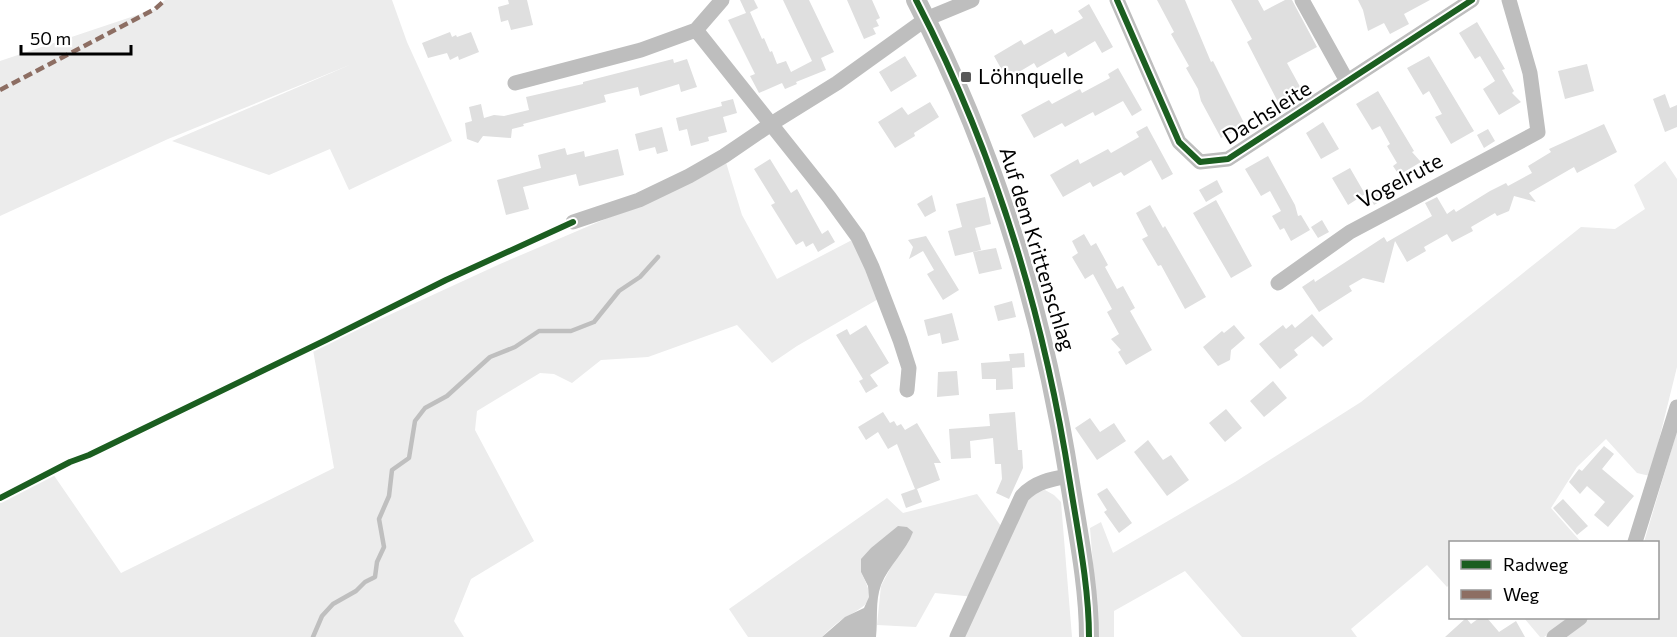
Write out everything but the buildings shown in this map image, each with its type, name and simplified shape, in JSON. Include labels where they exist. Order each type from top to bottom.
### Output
[{"type":"street","points":[[514,83],[641,50],[696,30],[722,0]]},
{"type":"street","name":"Auf dem Krittenschlag","points":[[916,0],[985,156],[1008,221],[1029,292],[1059,417],[1078,529],[1089,637]]},
{"type":"street","points":[[573,222],[639,200],[689,176],[837,83],[926,19],[972,0]]},
{"type":"street","name":"Dachsleite","points":[[1117,0],[1179,142],[1200,162],[1228,159],[1472,0]]},
{"type":"street","points":[[1302,0],[1347,81]]},
{"type":"street","name":"Vogelrute","points":[[1278,283],[1350,232],[1538,132],[1530,73],[1509,0]]},
{"type":"street","points":[[696,30],[829,197],[858,237],[872,267],[909,368],[907,390]]},
{"type":"street","points":[[1636,541],[1677,407]]},
{"type":"street","points":[[957,637],[1022,496],[1037,483],[1069,476]]},
{"type":"street","points":[[1554,637],[1579,619]]},
{"type":"shaded area","points":[[165,0],[392,0],[407,42],[452,141],[349,190],[330,149],[269,175],[172,141],[352,64],[168,139],[0,216],[0,61],[155,9]]},
{"type":"shaded area","points":[[725,159],[742,215],[777,279],[852,240],[880,298],[772,363],[737,325],[648,357],[601,360],[572,383],[554,374],[540,373],[477,411],[475,430],[534,541],[471,579],[454,621],[464,637],[0,637],[0,499],[53,474],[121,573],[334,468],[313,350],[500,264],[638,205]]},
{"type":"shaded area","points":[[1665,161],[1677,179],[1677,367],[1650,476],[1637,473],[1606,439],[1577,467],[1551,508],[1580,541],[1449,541],[1449,585],[1447,587],[1427,565],[1351,629],[1357,637],[1242,637],[1185,571],[1114,611],[1114,637],[1099,637],[1090,528],[1101,522],[1113,553],[1235,482],[1361,402],[1581,227],[1615,229],[1645,209],[1634,185]]},
{"type":"shaded area","points":[[1677,431],[1677,637],[1563,637],[1586,619],[1659,619],[1659,541],[1644,541]]},
{"type":"shaded area","points":[[1045,490],[1061,502],[1072,637],[961,637],[1029,494]]},
{"type":"shaded area","points":[[977,494],[1004,530],[975,597],[935,593],[916,627],[877,625],[881,586],[893,563],[861,572],[868,588],[867,603],[837,623],[822,637],[748,637],[729,609],[887,498],[903,513]]},
{"type":"shaded area","points":[[898,526],[907,527],[913,532],[881,585],[877,604],[876,637],[822,637],[845,617],[864,608],[869,597],[868,586],[861,572],[861,559]]},
{"type":"shaded area","points":[[1525,619],[1570,619],[1544,637],[1540,637]]},
{"type":"waterway","points":[[313,637],[322,616],[333,604],[375,577],[377,562],[384,547],[379,519],[389,496],[392,470],[409,458],[415,421],[425,408],[447,396],[490,357],[515,347],[539,331],[571,331],[594,322],[619,291],[640,277],[658,257]]},
{"type":"marked path","points":[[0,90],[155,9],[165,0]]},
{"type":"cycle path","points":[[916,0],[969,115],[992,175],[1030,296],[1046,358],[1070,483],[1085,579],[1089,637]]},
{"type":"cycle path","points":[[1117,0],[1179,142],[1200,162],[1228,159],[1472,0]]},
{"type":"cycle path","points":[[0,498],[446,280],[573,222]]},
{"type":"place","name":"Löhnquelle","points":[[966,77]]}]
